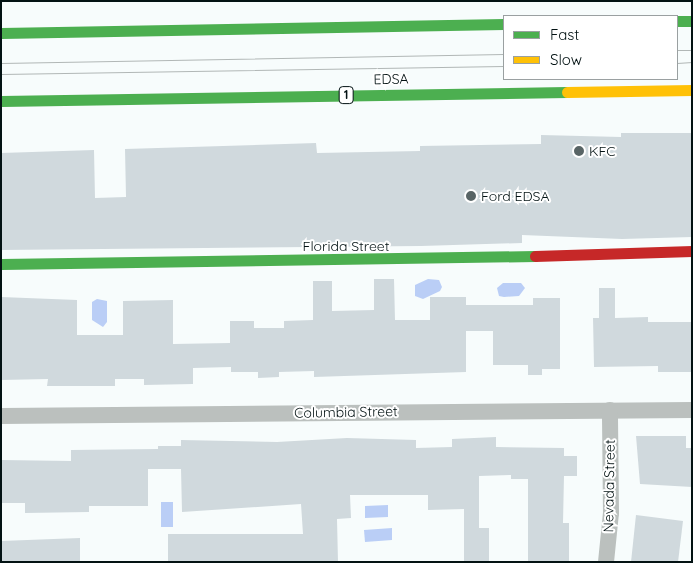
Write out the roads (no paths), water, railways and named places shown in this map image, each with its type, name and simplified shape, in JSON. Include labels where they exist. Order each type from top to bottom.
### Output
[{"type":"main road","points":[[678,21],[692,22]]},
{"type":"main road","points":[[1,33],[503,24]]},
{"type":"main road","name":"EDSA","points":[[1,101],[692,90]]},
{"type":"main road","name":"Florida Street","points":[[1,264],[405,260],[692,251]]},
{"type":"street","name":"Nevada Street","points":[[606,562],[611,513],[610,410]]},
{"type":"street","name":"Columbia Street","points":[[1,416],[692,410]]},
{"type":"water","points":[[428,279],[439,280],[442,287],[440,291],[423,299],[415,296],[415,285]]},
{"type":"water","points":[[503,283],[521,283],[525,288],[519,296],[499,296],[497,288]]},
{"type":"water","points":[[97,299],[107,301],[107,322],[103,327],[92,320],[92,302]]},
{"type":"water","points":[[161,502],[173,502],[173,527],[161,527]]},
{"type":"water","points":[[388,505],[388,517],[365,518],[365,506]]},
{"type":"water","points":[[392,528],[392,540],[365,542],[364,530]]},
{"type":"tram line","points":[[678,50],[692,50]]},
{"type":"tram line","points":[[1,63],[503,54]]},
{"type":"tram line","points":[[678,63],[692,62]]},
{"type":"tram line","points":[[1,74],[503,66]]},
{"type":"place","name":"KFC","points":[[579,151]]},
{"type":"place","name":"Ford EDSA","points":[[471,196]]}]
